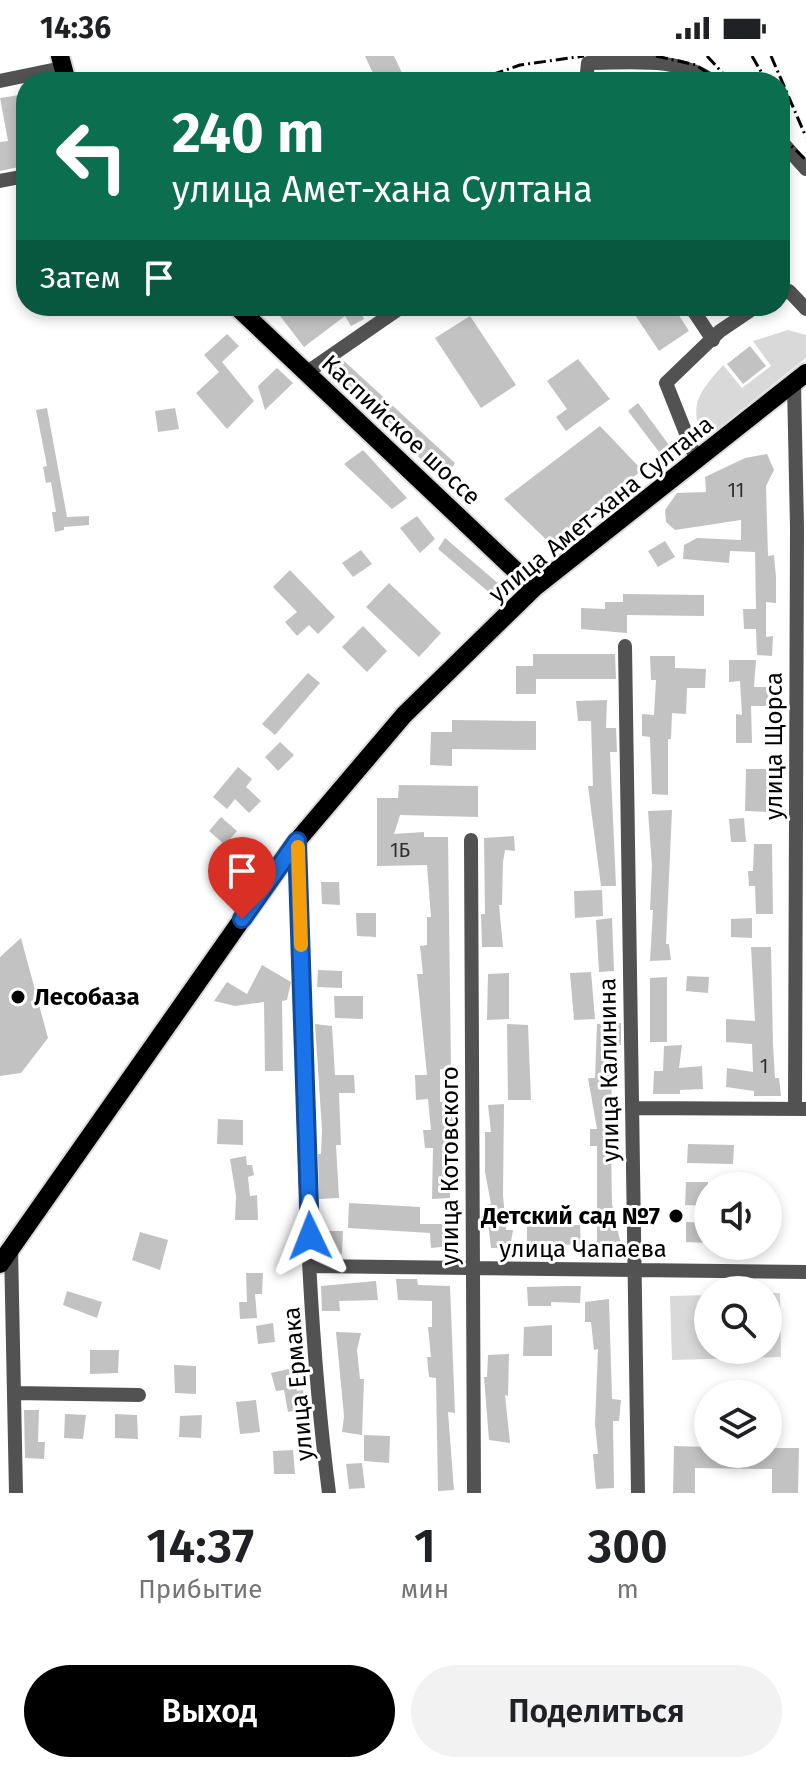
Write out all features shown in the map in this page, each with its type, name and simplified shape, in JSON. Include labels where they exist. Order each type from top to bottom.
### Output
[{"type":"main road","name":"Каспийское шоссе","points":[[251,316],[306,373],[534,588]]},
{"type":"main road","name":"улица Амет-хана Султана","points":[[0,1264],[297,841],[404,715],[534,588],[800,378]]},
{"type":"street","points":[[587,72],[588,63],[667,62],[697,72]]},
{"type":"street","points":[[790,151],[806,169]]},
{"type":"street","points":[[790,297],[806,309]]},
{"type":"street","points":[[306,373],[389,316]]},
{"type":"street","points":[[697,316],[713,340]]},
{"type":"street","points":[[697,461],[666,383],[720,331],[742,316]]},
{"type":"street","name":"улица Щорса","points":[[800,378],[800,1109]]},
{"type":"street","name":"улица Калинина","points":[[625,646],[638,1493]]},
{"type":"street","name":"улица Котовского","points":[[471,840],[474,1493]]},
{"type":"street","name":"улица Ермака","points":[[297,841],[311,1266],[319,1414],[329,1493]]},
{"type":"street","points":[[632,1108],[800,1109]]},
{"type":"street","points":[[11,1248],[16,1493]]},
{"type":"street","name":"улица Чапаева","points":[[311,1266],[473,1271],[806,1272]]},
{"type":"street","points":[[14,1393],[139,1395]]},
{"type":"shaded area","points":[[788,330],[806,335],[806,358],[704,440],[696,408],[708,383],[723,365],[742,388],[771,366],[753,341]]},
{"type":"shaded area","points":[[694,1295],[694,1359],[672,1360],[670,1296]]},
{"type":"building","points":[[365,56],[394,56],[402,72],[372,72]]},
{"type":"building","points":[[16,96],[16,168],[0,171],[0,142],[8,141],[0,98]]},
{"type":"building","points":[[280,316],[345,316],[304,347]]},
{"type":"building","points":[[345,316],[363,316],[364,319],[351,326]]},
{"type":"building","points":[[470,316],[516,385],[481,408],[435,338]]},
{"type":"building","points":[[636,316],[679,316],[689,331],[659,351]]},
{"type":"building","points":[[227,334],[239,346],[222,362],[254,401],[227,429],[196,393],[219,372],[204,355]]},
{"type":"building","points":[[750,346],[766,366],[743,384],[727,364]]},
{"type":"building","points":[[578,359],[610,399],[566,431],[556,417],[567,409],[547,381]]},
{"type":"building","points":[[343,360],[455,463],[444,481],[329,372]]},
{"type":"building","points":[[277,368],[293,383],[265,410],[258,386]]},
{"type":"building","points":[[638,403],[669,445],[659,452],[628,411]]},
{"type":"building","points":[[47,408],[67,517],[89,516],[89,525],[64,527],[64,530],[55,532],[52,512],[56,512],[51,482],[46,483],[43,467],[47,466],[36,410]]},
{"type":"building","points":[[175,408],[179,429],[158,432],[155,411]]},
{"type":"building","points":[[600,426],[642,470],[596,508],[594,505],[554,547],[504,499]]},
{"type":"building","points":[[363,450],[407,498],[392,509],[344,464]]},
{"type":"building","points":[[767,454],[774,470],[766,486],[768,556],[774,555],[776,577],[776,603],[766,602],[766,637],[773,636],[772,656],[757,655],[756,629],[744,629],[743,609],[756,609],[755,552],[730,551],[729,563],[683,559],[684,545],[697,538],[741,540],[741,520],[675,530],[666,522],[665,510],[677,493],[706,492],[705,477],[745,458]]},
{"type":"building","points":[[417,516],[435,539],[420,553],[400,528]]},
{"type":"building","points":[[445,538],[499,584],[491,594],[438,549]]},
{"type":"building","points":[[665,541],[675,557],[658,567],[648,551]]},
{"type":"building","points":[[361,550],[372,564],[353,577],[342,563]]},
{"type":"building","points":[[290,570],[335,617],[318,634],[309,625],[297,636],[285,622],[297,612],[273,587]]},
{"type":"building","points":[[389,583],[441,633],[419,657],[366,607]]},
{"type":"building","points":[[623,594],[704,595],[704,616],[627,615],[627,633],[581,629],[581,608],[605,609],[605,602],[623,602]]},
{"type":"building","points":[[363,626],[387,651],[367,672],[342,647]]},
{"type":"building","points":[[533,654],[615,654],[616,679],[536,679],[536,694],[516,694],[516,666],[533,666]]},
{"type":"building","points":[[650,656],[675,656],[675,668],[706,669],[705,688],[687,688],[686,714],[672,713],[671,739],[668,739],[668,795],[652,794],[650,737],[642,736],[642,714],[654,715],[656,680],[651,680]]},
{"type":"building","points":[[729,660],[756,660],[754,687],[767,687],[769,706],[751,706],[752,743],[736,743],[736,714],[742,715],[740,681],[729,682]]},
{"type":"building","points":[[308,673],[320,683],[275,735],[262,724]]},
{"type":"building","points":[[607,700],[606,728],[616,728],[617,752],[610,752],[616,886],[601,886],[588,786],[593,786],[591,721],[578,721],[576,701]]},
{"type":"building","points":[[452,720],[536,721],[536,750],[452,749],[452,766],[430,765],[431,732],[452,732]]},
{"type":"building","points":[[280,742],[294,755],[278,771],[265,757]]},
{"type":"building","points":[[238,767],[252,779],[246,787],[261,801],[249,813],[235,799],[227,809],[213,797]]},
{"type":"building","points":[[746,769],[772,769],[772,812],[745,811]]},
{"type":"building","points":[[399,785],[478,786],[478,817],[400,815],[394,834],[424,832],[424,837],[448,837],[451,1069],[440,1069],[440,1102],[452,1101],[456,1123],[451,1124],[450,1198],[432,1199],[433,1148],[425,1148],[423,1130],[431,1130],[428,1099],[416,1100],[415,1075],[427,1075],[417,974],[423,974],[420,946],[427,945],[427,917],[431,917],[427,865],[377,866],[377,798],[398,798]]},
{"type":"building","points":[[672,810],[666,944],[669,944],[671,960],[650,961],[653,910],[650,910],[652,866],[648,811]]},
{"type":"building","points":[[221,817],[237,831],[225,845],[209,831]]},
{"type":"building","points":[[744,818],[746,842],[731,842],[729,819]]},
{"type":"building","points":[[514,836],[515,851],[505,850],[503,862],[502,905],[499,905],[503,947],[482,947],[484,838]]},
{"type":"building","points":[[754,844],[772,844],[773,914],[756,914],[755,886],[749,886],[748,871],[753,871]]},
{"type":"building","points":[[321,882],[339,882],[340,905],[322,904]]},
{"type":"building","points":[[602,890],[603,916],[575,918],[574,891]]},
{"type":"building","points":[[356,913],[376,913],[376,937],[357,936]]},
{"type":"building","points":[[612,918],[614,971],[599,972],[596,920]]},
{"type":"building","points":[[752,918],[752,938],[731,937],[731,919]]},
{"type":"building","name":"Лесобаза","points":[[21,938],[48,1038],[21,1073],[0,1076],[0,957]]},
{"type":"building","points":[[751,947],[771,947],[775,1078],[779,1078],[781,1096],[754,1096],[754,1091],[726,1087],[727,1068],[753,1072],[752,1044],[726,1042],[726,1019],[755,1021]]},
{"type":"building","points":[[262,965],[291,982],[287,1000],[282,1001],[283,1071],[265,1071],[264,1002],[235,1006],[214,1001],[227,982],[247,994]]},
{"type":"building","points":[[318,970],[342,971],[342,988],[317,987]]},
{"type":"building","points":[[591,972],[595,1019],[574,1020],[570,973]]},
{"type":"building","points":[[509,973],[509,1019],[487,1020],[488,974]]},
{"type":"building","points":[[687,976],[709,977],[708,993],[686,991]]},
{"type":"building","points":[[667,977],[667,1042],[650,1042],[650,978]]},
{"type":"building","points":[[334,996],[363,996],[363,1019],[335,1018]]},
{"type":"building","points":[[621,1023],[621,1045],[612,1045],[611,1149],[612,1204],[621,1245],[597,1247],[597,1146],[590,1146],[590,1129],[597,1129],[588,1078],[595,1078],[597,1024]]},
{"type":"building","points":[[315,1024],[332,1026],[335,1075],[354,1075],[355,1093],[339,1093],[341,1145],[336,1145],[339,1198],[319,1199],[318,1154],[321,1154],[322,1130]]},
{"type":"building","points":[[507,1024],[528,1025],[531,1100],[508,1100]]},
{"type":"building","points":[[682,1045],[679,1068],[702,1066],[703,1089],[680,1090],[680,1094],[653,1094],[654,1071],[663,1071],[664,1046]]},
{"type":"building","points":[[504,1104],[503,1195],[506,1230],[513,1230],[510,1248],[491,1248],[486,1205],[491,1204],[485,1172],[485,1132],[491,1132],[488,1105]]},
{"type":"building","points":[[218,1119],[243,1120],[243,1145],[217,1144]]},
{"type":"building","points":[[688,1144],[734,1145],[733,1164],[687,1163]]},
{"type":"building","points":[[246,1156],[247,1165],[252,1165],[254,1175],[248,1177],[250,1196],[257,1195],[258,1220],[235,1220],[236,1196],[230,1159]]},
{"type":"building","points":[[686,1182],[694,1182],[694,1205],[685,1205]]},
{"type":"building","points":[[349,1203],[420,1207],[420,1224],[452,1224],[452,1246],[431,1248],[430,1233],[348,1228]]},
{"type":"building","points":[[686,1222],[694,1222],[694,1242],[686,1242]]},
{"type":"building","points":[[580,1225],[581,1245],[527,1243],[527,1226]]},
{"type":"building","points":[[321,1231],[343,1231],[342,1254],[322,1253]]},
{"type":"building","points":[[140,1232],[168,1240],[160,1270],[132,1260]]},
{"type":"building","points":[[246,1273],[263,1273],[262,1294],[255,1294],[257,1318],[240,1319],[239,1302],[247,1302]]},
{"type":"building","points":[[396,1279],[417,1279],[418,1285],[450,1286],[455,1413],[448,1412],[454,1490],[438,1491],[436,1378],[429,1377],[427,1357],[431,1357],[428,1327],[432,1327],[432,1301],[398,1300]]},
{"type":"building","points":[[376,1281],[378,1300],[339,1301],[340,1311],[322,1311],[321,1286]]},
{"type":"building","points":[[581,1286],[580,1303],[551,1302],[551,1306],[528,1306],[527,1287]]},
{"type":"building","points":[[67,1291],[102,1302],[97,1318],[63,1305]]},
{"type":"building","points":[[609,1299],[612,1399],[621,1400],[619,1421],[613,1421],[614,1488],[596,1489],[593,1454],[598,1454],[595,1424],[598,1349],[594,1350],[591,1322],[585,1322],[585,1302]]},
{"type":"building","points":[[273,1323],[275,1342],[258,1344],[256,1326]]},
{"type":"building","points":[[552,1325],[552,1356],[523,1356],[524,1327]]},
{"type":"building","points":[[336,1332],[361,1333],[357,1350],[360,1379],[364,1379],[362,1435],[342,1432],[344,1416]]},
{"type":"building","points":[[90,1350],[119,1350],[118,1373],[90,1374]]},
{"type":"building","points":[[509,1354],[508,1396],[505,1395],[510,1443],[489,1440],[484,1377],[487,1377],[488,1355]]},
{"type":"building","points":[[174,1365],[196,1366],[196,1394],[175,1393]]},
{"type":"building","points":[[293,1368],[297,1391],[303,1390],[306,1409],[288,1412],[284,1390],[276,1391],[271,1373]]},
{"type":"building","points":[[256,1400],[260,1432],[240,1434],[236,1402]]},
{"type":"building","points":[[24,1410],[39,1410],[38,1442],[45,1442],[44,1459],[25,1458]]},
{"type":"building","points":[[65,1414],[86,1415],[83,1439],[64,1438]]},
{"type":"building","points":[[115,1414],[137,1415],[138,1439],[115,1438]]},
{"type":"building","points":[[202,1415],[201,1438],[179,1437],[180,1416]]},
{"type":"building","points":[[364,1435],[390,1436],[389,1463],[364,1461]]},
{"type":"building","points":[[674,1446],[694,1447],[695,1493],[673,1493]]},
{"type":"building","points":[[782,1448],[799,1448],[798,1493],[772,1493],[772,1469],[695,1468],[782,1468]]},
{"type":"building","points":[[293,1450],[295,1474],[274,1474],[273,1451]]},
{"type":"building","points":[[362,1463],[365,1488],[349,1489],[346,1464]]},
{"type":"railway","points":[[500,72],[520,65],[584,56]]},
{"type":"railway","points":[[656,56],[696,65],[706,72]]},
{"type":"railway","points":[[707,56],[722,72]]},
{"type":"railway","points":[[752,56],[761,72]]},
{"type":"railway","points":[[771,56],[778,72]]},
{"type":"railway","points":[[790,100],[806,137]]},
{"type":"railway","points":[[790,145],[806,160]]},
{"type":"slow traffic","points":[[298,847],[301,945]]},
{"type":"place","name":"Лесобаза","points":[[18,997]]},
{"type":"place","name":"Детский сад №7","points":[[676,1216]]},
{"type":"route","points":[[242,919],[297,841],[310,1236]]}]
